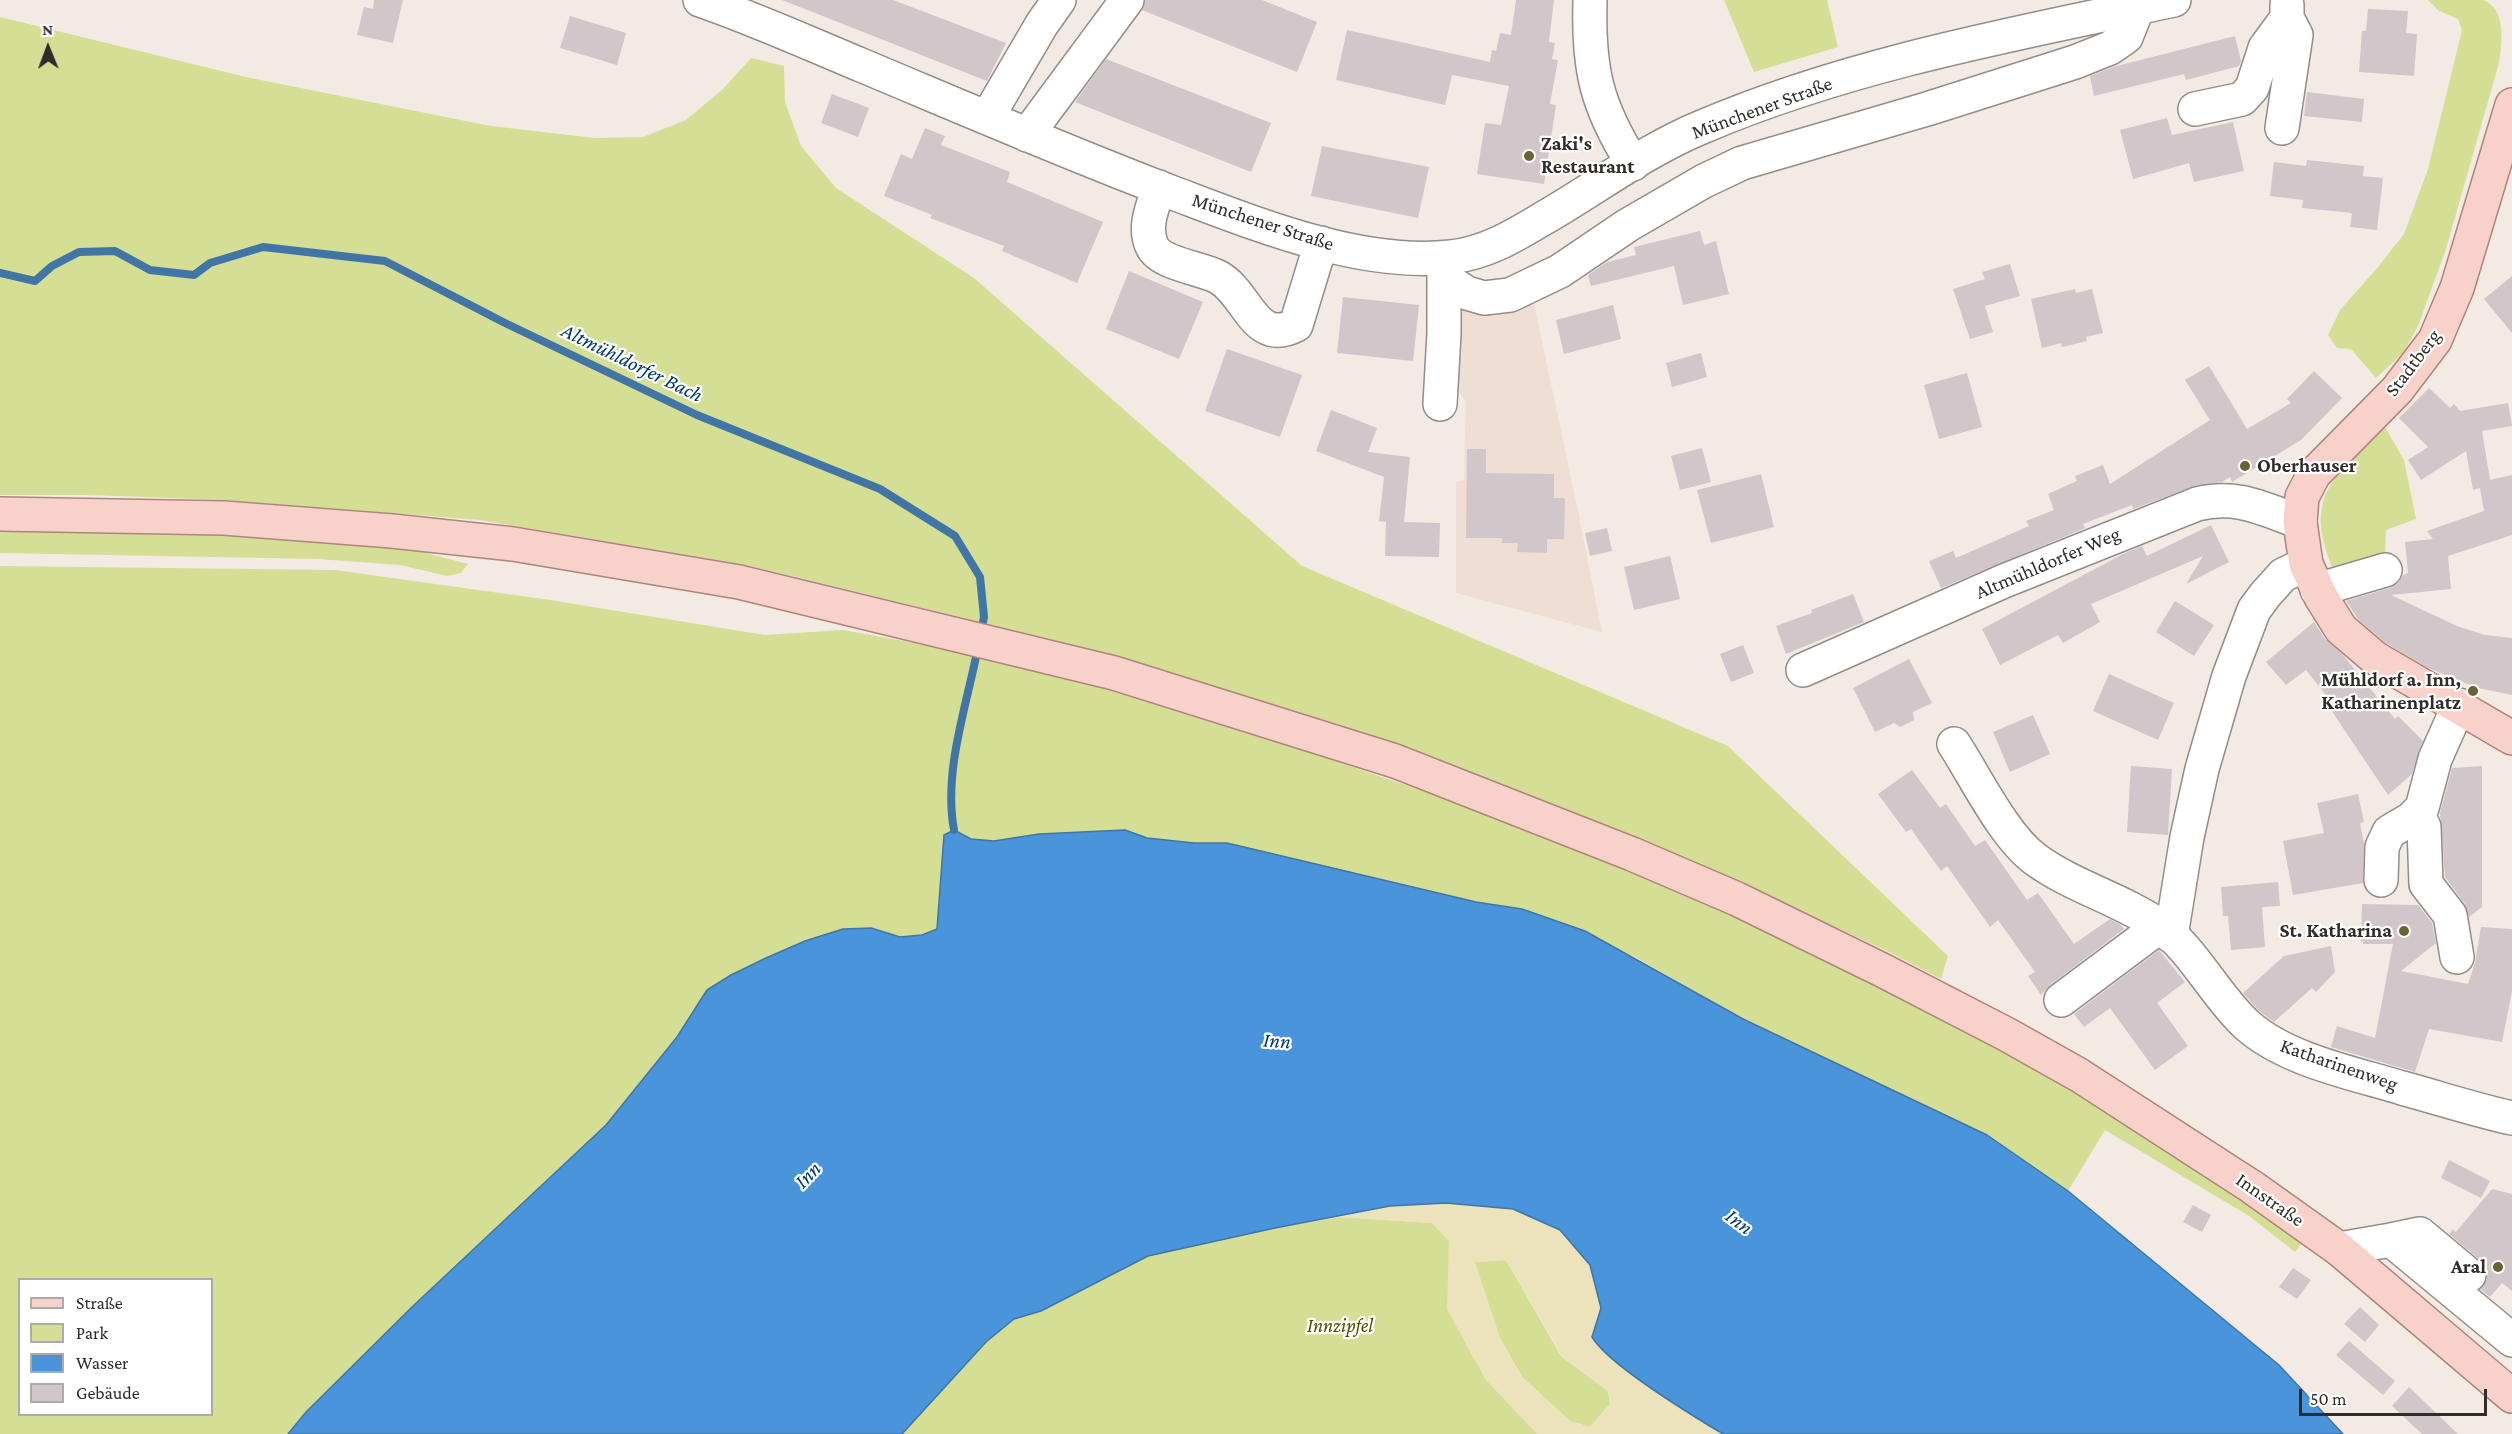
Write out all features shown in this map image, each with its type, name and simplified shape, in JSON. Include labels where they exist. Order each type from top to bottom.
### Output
[{"type":"main road","name":"Stadtberg","points":[[2312,577],[2300,522],[2302,497],[2313,474],[2397,390],[2435,340],[2464,267],[2512,105]]},
{"type":"main road","name":"Innstraße","points":[[0,514],[224,518],[392,531],[513,544],[739,582],[1114,673],[1395,761],[1632,854],[1737,899],[1882,970],[2006,1034],[2079,1075],[2252,1187],[2339,1249],[2512,1396]]},
{"type":"main road","points":[[2312,577],[2336,622],[2355,643],[2398,673],[2459,705],[2512,738]]},
{"type":"street","points":[[987,118],[1042,24],[1059,0]]},
{"type":"street","points":[[1027,135],[1127,0]]},
{"type":"street","points":[[1590,0],[1591,58],[1599,98],[1613,132],[1633,164]]},
{"type":"street","name":"Münchener Straße","points":[[712,2],[1027,135],[1248,220],[1321,243],[1422,259],[1444,268],[1467,293],[1484,298],[1510,295],[1560,271],[1628,225],[1704,181],[1742,163],[1927,109],[2075,62],[2110,48],[2126,37],[2156,3]]},
{"type":"street","name":"Münchener Straße","points":[[1444,268],[1491,248],[1697,129],[1797,92],[2012,34],[2156,3]]},
{"type":"street","points":[[2195,109],[2242,99],[2252,88],[2265,48],[2287,9]]},
{"type":"street","points":[[2282,128],[2296,35],[2287,9]]},
{"type":"street","points":[[1158,187],[1148,234],[1153,249],[1168,259],[1218,277],[1233,288],[1257,321],[1267,330],[1276,332],[1296,325],[1321,243]]},
{"type":"street","points":[[1440,404],[1444,333],[1444,268]]},
{"type":"street","name":"Altmühldorfer Weg","points":[[1803,670],[2004,581],[2136,526],[2197,504],[2225,499],[2244,502],[2300,522]]},
{"type":"street","points":[[2061,1000],[2165,931],[2202,769],[2229,676],[2254,610],[2265,595],[2283,575],[2312,577],[2385,570]]},
{"type":"street","points":[[2381,880],[2382,847],[2389,832],[2422,808],[2435,759],[2459,705]]},
{"type":"street","name":"Katharinenweg","points":[[1954,744],[2010,833],[2029,854],[2049,868],[2165,931],[2238,1016],[2259,1034],[2276,1044],[2341,1070],[2512,1118]]},
{"type":"street","points":[[2417,813],[2424,827],[2426,884],[2450,915],[2457,957]]},
{"type":"street","points":[[2339,1249],[2420,1234],[2512,1311]]},
{"type":"street","points":[[2391,1240],[2512,1340]]},
{"type":"shaded area","points":[[1532,294],[1602,632],[1456,593],[1456,482],[1464,480],[1466,401],[1459,393],[1462,305]]},
{"type":"green space","points":[[1724,0],[1827,0],[1838,47],[1754,72]]},
{"type":"green space","points":[[2428,0],[2483,0],[2491,4],[2501,27],[2499,63],[2446,249],[2418,326],[2403,353],[2376,378],[2351,349],[2337,348],[2328,335],[2340,310],[2404,234],[2428,169],[2462,30],[2458,19],[2439,11]]},
{"type":"green space","points":[[0,17],[246,77],[491,126],[595,138],[643,137],[686,120],[723,89],[751,58],[784,66],[785,102],[801,146],[836,188],[974,278],[1302,566],[1728,746],[1948,956],[1941,979],[1889,952],[1719,873],[1222,693],[952,615],[755,567],[480,520],[224,500],[89,495],[0,495]]},
{"type":"green space","points":[[2385,427],[2404,460],[2416,519],[2386,530],[2385,557],[2334,571],[2325,545],[2321,523],[2322,505],[2328,489],[2338,474]]},
{"type":"green space","points":[[0,530],[191,533],[330,539],[415,550],[468,564],[461,573],[447,576],[400,565],[318,559],[0,553]]},
{"type":"green space","points":[[0,566],[335,570],[550,600],[765,635],[843,630],[976,654],[1075,680],[1320,756],[1467,806],[1702,899],[1888,987],[2049,1076],[2113,1114],[2211,1178],[2302,1243],[2295,1252],[2249,1216],[2105,1130],[2068,1191],[1987,1135],[1743,1019],[1635,957],[1558,921],[1522,909],[1476,902],[1227,843],[1194,843],[1147,838],[1125,830],[1039,834],[994,841],[971,839],[954,831],[941,886],[937,929],[922,935],[900,937],[871,928],[805,941],[731,975],[707,990],[677,1037],[606,1125],[413,1306],[306,1412],[288,1434],[0,1434]]},
{"type":"green space","name":"Innzipfel","points":[[1341,1217],[1432,1223],[1449,1241],[1450,1267],[1537,1434],[902,1434],[986,1342],[1014,1319],[1041,1311],[1148,1256],[1275,1228]]},
{"type":"green space","points":[[1506,1260],[1561,1356],[1608,1391],[1610,1404],[1590,1427],[1570,1421],[1522,1377],[1500,1338],[1474,1262]]},
{"type":"sand","points":[[1446,1203],[1513,1209],[1560,1230],[1590,1264],[1601,1308],[1592,1337],[1601,1349],[1632,1375],[1723,1434],[1537,1434],[1485,1379],[1447,1309],[1449,1241],[1432,1223],[1341,1217],[1391,1206]],"holes":[[[1506,1260],[1562,1356],[1608,1391],[1610,1404],[1590,1427],[1570,1421],[1522,1377],[1500,1338],[1475,1262]]]},
{"type":"water","name":"Inn","points":[[954,830],[971,839],[994,841],[1039,834],[1125,830],[1147,838],[1194,843],[1227,843],[1476,902],[1522,909],[1585,931],[1743,1019],[1987,1135],[2068,1191],[2279,1365],[2343,1434],[1723,1434],[1633,1375],[1615,1361],[1592,1337],[1601,1308],[1590,1265],[1560,1230],[1513,1209],[1446,1203],[1390,1206],[1148,1256],[1041,1311],[1014,1319],[986,1342],[902,1434],[288,1434],[306,1412],[413,1306],[606,1125],[677,1037],[707,990],[766,958],[805,941],[843,929],[871,928],[900,937],[922,935],[937,929],[944,835]]},
{"type":"building","points":[[374,0],[403,0],[393,43],[357,35],[364,7],[373,9]]},
{"type":"building","points":[[782,0],[893,0],[1006,43],[987,81]]},
{"type":"building","points":[[1145,0],[1262,0],[1317,22],[1297,72],[1142,10]]},
{"type":"building","points":[[1516,0],[1554,0],[1549,42],[1555,43],[1552,59],[1558,60],[1550,104],[1556,105],[1544,184],[1477,174],[1485,123],[1501,125],[1509,86],[1452,75],[1445,105],[1336,80],[1347,30],[1490,62],[1492,50],[1496,51],[1500,33],[1511,35]]},
{"type":"building","points":[[2368,9],[2408,11],[2406,33],[2417,34],[2414,76],[2359,72],[2362,31],[2366,31]]},
{"type":"building","points":[[570,16],[626,33],[617,65],[560,48]]},
{"type":"building","points":[[2235,36],[2241,61],[2239,66],[2186,80],[2184,74],[2094,96],[2090,76],[2113,67]]},
{"type":"building","points":[[1106,59],[1271,123],[1251,172],[1075,102]]},
{"type":"building","points":[[2307,92],[2364,99],[2362,122],[2304,116]]},
{"type":"building","points":[[832,94],[869,108],[858,137],[821,123]]},
{"type":"building","points":[[2167,118],[2172,135],[2233,122],[2244,171],[2194,182],[2189,163],[2133,179],[2120,130]]},
{"type":"building","points":[[925,128],[945,136],[941,145],[1010,172],[1007,182],[1103,222],[1077,283],[1002,251],[1004,246],[930,218],[932,215],[884,196],[901,154],[912,159]]},
{"type":"building","points":[[1322,146],[1429,167],[1418,218],[1311,196]]},
{"type":"building","points":[[2307,160],[2364,166],[2363,176],[2383,178],[2377,230],[2350,227],[2352,213],[2302,208],[2303,200],[2270,196],[2274,162],[2306,166]]},
{"type":"building","points":[[1700,231],[1704,245],[1716,241],[1729,294],[1683,305],[1674,266],[1591,286],[1588,275],[1607,262],[1636,255],[1634,247]]},
{"type":"building","points":[[2010,264],[2020,296],[1985,306],[1993,332],[1970,339],[1953,289],[1985,279],[1982,272]]},
{"type":"building","points":[[1129,271],[1203,302],[1179,359],[1106,329]]},
{"type":"building","points":[[2512,276],[2512,333],[2484,299]]},
{"type":"building","points":[[2075,289],[2076,293],[2092,289],[2103,333],[2086,337],[2087,341],[2062,347],[2061,343],[2042,348],[2031,299]]},
{"type":"building","points":[[1343,297],[1419,305],[1413,361],[1337,353]]},
{"type":"building","points":[[1613,305],[1621,339],[1564,354],[1556,320]]},
{"type":"building","points":[[1227,349],[1302,375],[1280,437],[1205,411]]},
{"type":"building","points":[[1701,353],[1707,377],[1672,387],[1666,363]]},
{"type":"building","points":[[2209,366],[2247,429],[2291,403],[2287,399],[2314,371],[2342,398],[2301,440],[2232,482],[2230,477],[2222,482],[2194,486],[2133,509],[2132,505],[2083,524],[2085,528],[1941,588],[1929,561],[1953,551],[1956,558],[2029,526],[2026,521],[2054,510],[2048,494],[2077,481],[2075,476],[2103,465],[2110,484],[2210,420],[2185,380]]},
{"type":"building","points":[[1967,373],[1982,427],[1939,439],[1924,385]]},
{"type":"building","points":[[2429,388],[2450,408],[2454,404],[2460,411],[2508,403],[2512,426],[2482,431],[2490,480],[2512,475],[2512,535],[2448,556],[2451,589],[2391,595],[2457,626],[2485,635],[2512,638],[2512,695],[2478,688],[2428,668],[2386,643],[2359,620],[2346,601],[2390,588],[2408,573],[2405,542],[2433,539],[2427,531],[2484,511],[2480,488],[2473,490],[2466,451],[2421,480],[2408,460],[2428,447],[2399,418]]},
{"type":"building","points":[[1331,410],[1377,428],[1368,452],[1410,457],[1404,522],[1440,523],[1439,557],[1385,556],[1386,522],[1379,521],[1384,477],[1316,451]]},
{"type":"building","points":[[1702,448],[1711,482],[1680,490],[1671,456]]},
{"type":"building","points":[[1467,449],[1486,449],[1486,473],[1554,474],[1554,498],[1565,498],[1564,539],[1547,539],[1547,553],[1517,552],[1518,543],[1502,543],[1502,538],[1466,538]]},
{"type":"building","points":[[1761,474],[1774,527],[1711,543],[1697,490]]},
{"type":"building","points":[[2211,525],[2229,562],[2186,584],[2203,556],[2091,604],[2100,622],[2063,643],[2058,635],[2000,665],[1982,629],[2123,554],[2142,546],[2147,556]]},
{"type":"building","points":[[1607,528],[1612,551],[1590,556],[1585,533]]},
{"type":"building","points":[[1670,556],[1680,599],[1634,610],[1624,567]]},
{"type":"building","points":[[1853,594],[1864,622],[1786,654],[1776,626],[1812,613],[1811,610]]},
{"type":"building","points":[[2175,601],[2214,625],[2194,656],[2156,632]]},
{"type":"building","points":[[2314,622],[2325,639],[2343,655],[2395,719],[2398,716],[2423,741],[2412,774],[2388,795],[2327,704],[2330,700],[2306,670],[2286,685],[2266,662]]},
{"type":"building","points":[[1743,645],[1754,673],[1731,682],[1720,654]]},
{"type":"building","points":[[1909,659],[1932,703],[1913,712],[1914,720],[1900,727],[1894,723],[1875,732],[1853,688]]},
{"type":"building","points":[[2109,674],[2174,703],[2158,740],[2093,711]]},
{"type":"building","points":[[2033,715],[2050,754],[2010,772],[1993,732]]},
{"type":"building","points":[[2131,766],[2172,769],[2168,835],[2127,832]]},
{"type":"building","points":[[2482,766],[2482,907],[2469,917],[2465,904],[2445,877],[2440,813],[2452,768]]},
{"type":"building","points":[[1912,770],[1940,808],[1946,804],[1975,846],[1985,840],[2027,900],[2038,893],[2074,944],[2110,919],[2124,929],[2050,985],[2041,995],[2028,976],[2035,972],[1998,920],[1990,927],[1947,866],[1941,871],[1911,829],[1906,832],[1878,794]]},
{"type":"building","points":[[2358,794],[2364,822],[2360,823],[2364,844],[2363,883],[2293,895],[2283,841],[2324,833],[2317,803]]},
{"type":"building","points":[[2278,882],[2280,906],[2262,907],[2265,947],[2231,950],[2228,916],[2223,916],[2221,887]]},
{"type":"building","points":[[2362,904],[2418,905],[2432,923],[2436,943],[2401,971],[2468,984],[2475,963],[2481,927],[2512,929],[2512,991],[2502,1042],[2429,1029],[2415,1072],[2331,1047],[2337,1026],[2375,1038],[2393,944],[2363,944],[2364,940],[2361,943]]},
{"type":"building","points":[[2331,946],[2335,972],[2316,992],[2312,988],[2274,1022],[2259,1011],[2243,993],[2284,956]]},
{"type":"building","points":[[2159,950],[2185,982],[2157,1003],[2188,1046],[2155,1070],[2110,1008],[2084,1027],[2074,1014]]},
{"type":"building","points":[[2449,1160],[2490,1181],[2481,1198],[2441,1178]]},
{"type":"building","points":[[2492,1189],[2512,1194],[2512,1291],[2502,1283],[2490,1297],[2480,1289],[2487,1279],[2486,1268],[2449,1234],[2453,1229],[2456,1232]]},
{"type":"building","points":[[2193,1205],[2211,1215],[2202,1232],[2183,1222]]},
{"type":"building","points":[[2293,1268],[2311,1280],[2297,1299],[2279,1287]]},
{"type":"building","points":[[2360,1307],[2379,1325],[2365,1342],[2344,1324]]},
{"type":"building","points":[[2349,1341],[2395,1381],[2383,1395],[2336,1355]]},
{"type":"building","points":[[2409,1387],[2458,1434],[2422,1434],[2392,1406]]},
{"type":"waterway","name":"Altmühldorfer Bach","points":[[0,273],[35,281],[52,266],[79,252],[115,251],[150,270],[194,275],[210,263],[263,247],[385,261],[505,323],[697,415],[880,489],[955,536],[980,577],[984,617],[981,632]]},
{"type":"waterway","name":"Altmühldorfer Bach","points":[[954,830],[951,808],[954,761],[978,647]]},
{"type":"place","name":"Zaki's Restaurant","points":[[1529,156]]},
{"type":"place","name":"Oberhauser","points":[[2245,466]]},
{"type":"place","name":"Mühldorf a. Inn, Katharinenplatz","points":[[2473,691]]},
{"type":"place","name":"St. Katharina","points":[[2404,931]]},
{"type":"place","name":"Aral","points":[[2498,1267]]}]
